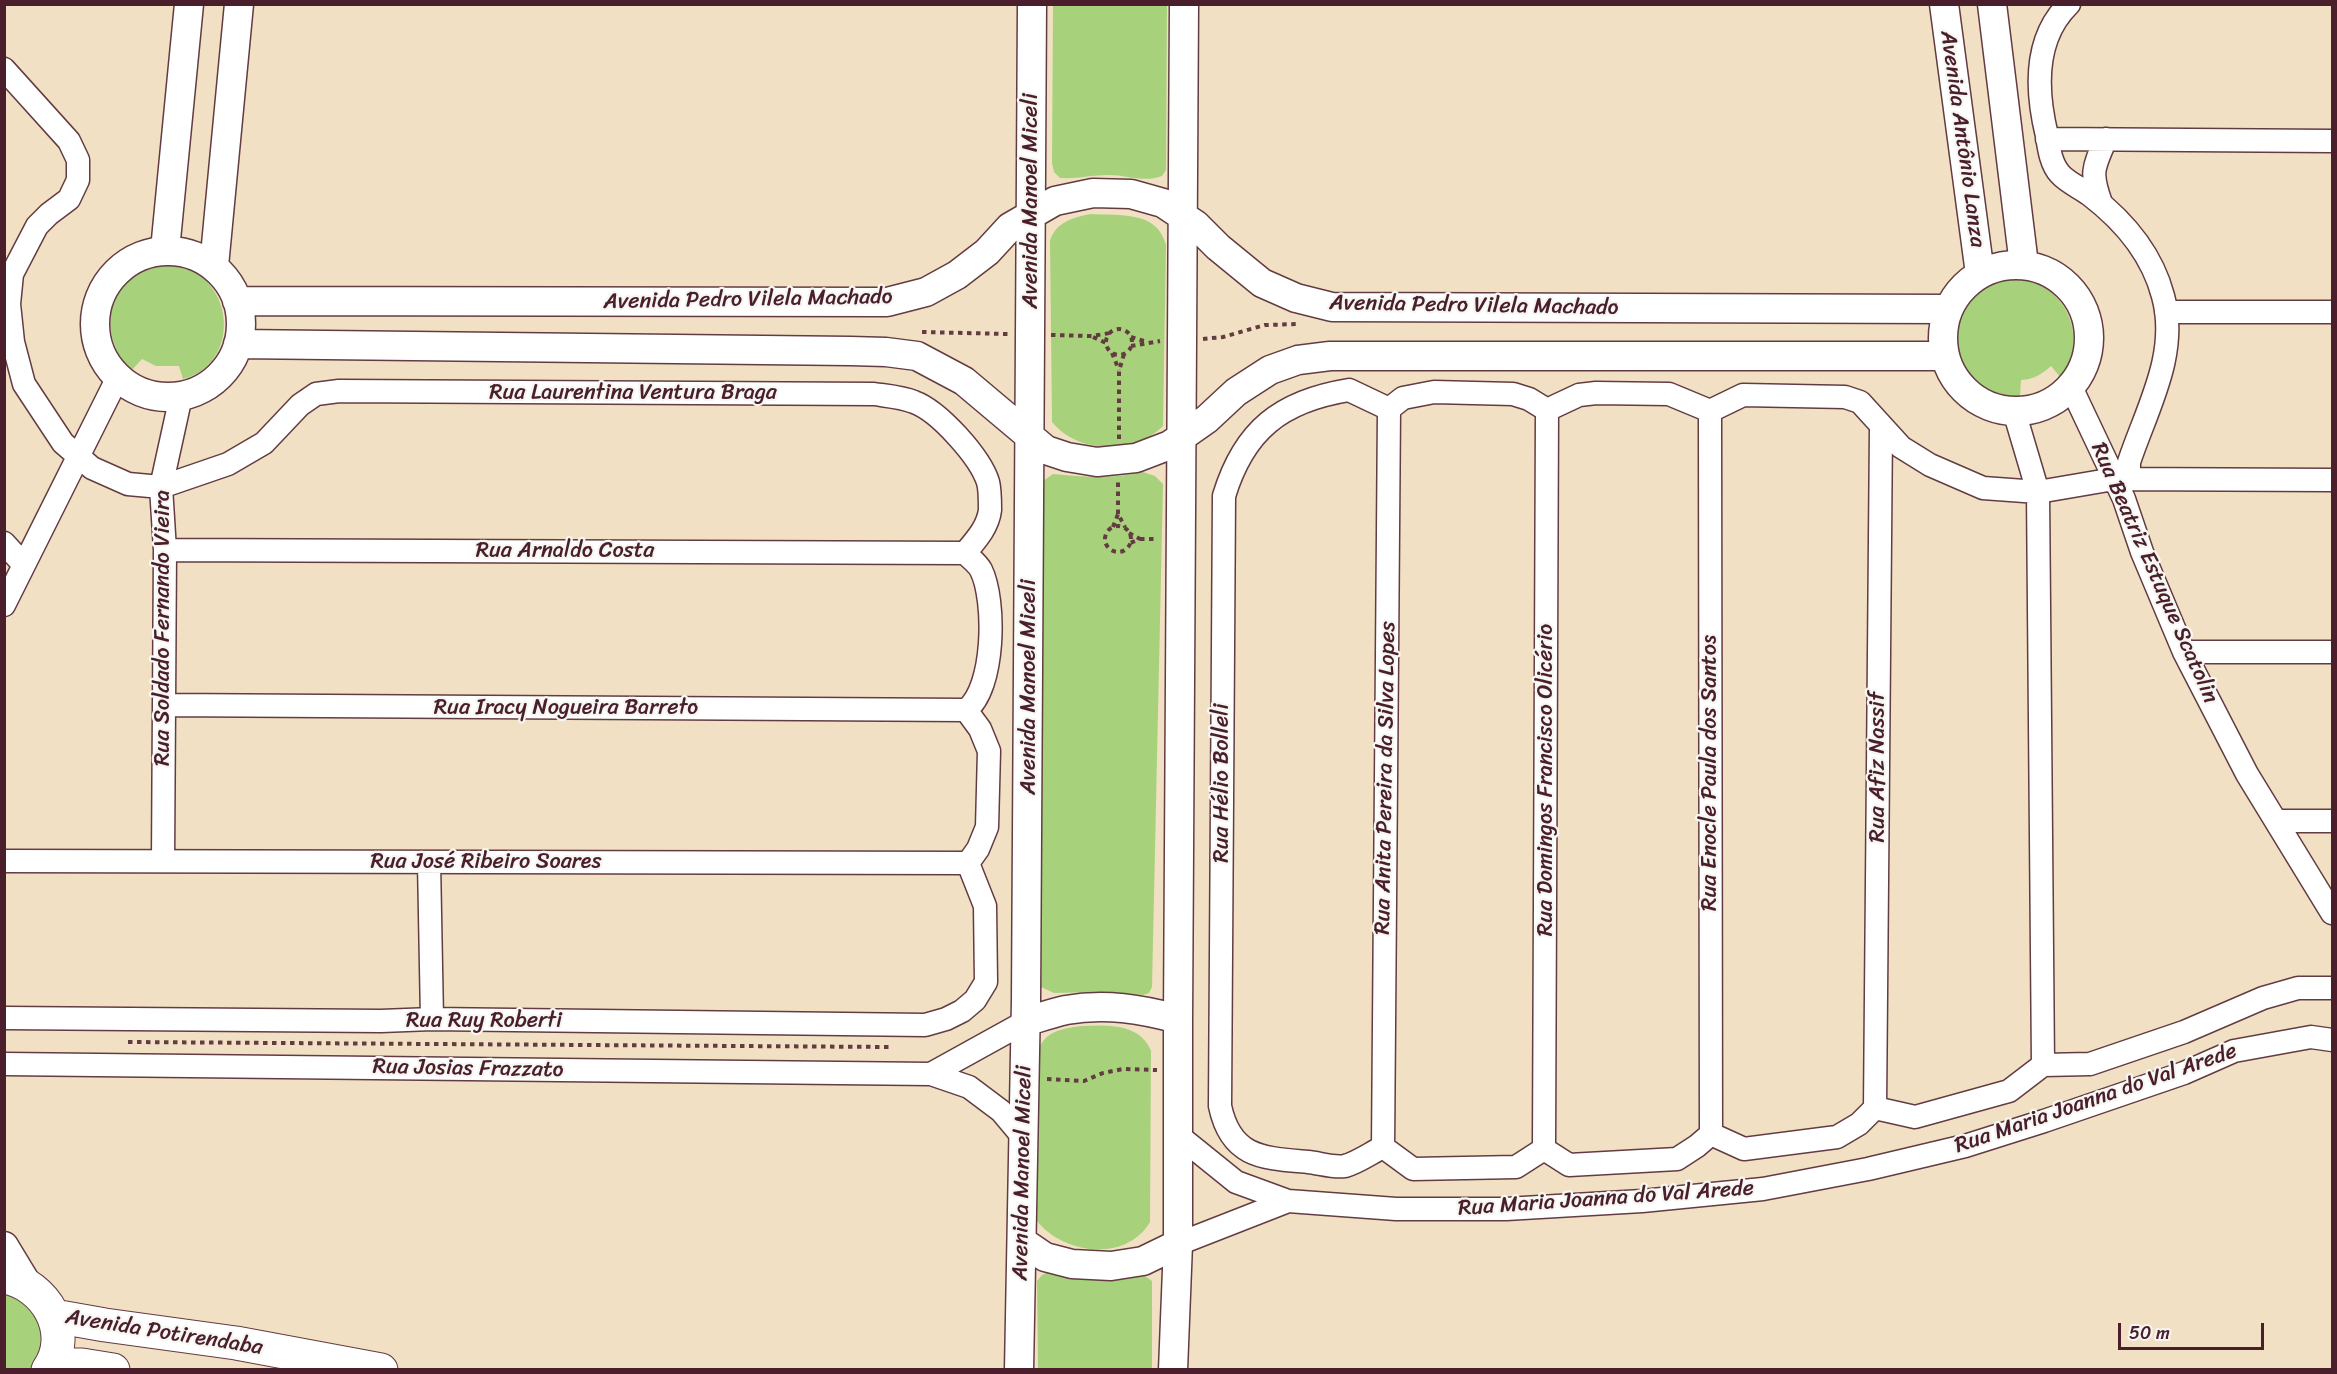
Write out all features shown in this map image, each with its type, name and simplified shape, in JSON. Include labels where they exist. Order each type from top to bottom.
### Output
[{"type":"main road","points":[[16,1281],[48,1303],[54,1316],[58,1332],[57,1349],[50,1367]]},
{"type":"main road","name":"Avenida Potirendaba","points":[[54,1316],[247,1345],[381,1370]]},
{"type":"main road","name":"Avenida Potirendaba","points":[[50,1367],[82,1365],[114,1370]]},
{"type":"street","points":[[165,250],[189,4]]},
{"type":"street","points":[[214,266],[239,4]]},
{"type":"street","name":"Avenida Manoel Miceli","points":[[1019,1370],[1023,1242],[1022,1136],[1025,1078],[1031,438],[1032,4]]},
{"type":"street","points":[[1173,1370],[1179,1136],[1184,4]]},
{"type":"street","name":"Avenida Antônio Lanza","points":[[1944,4],[1980,274]]},
{"type":"street","name":"Avenida Antônio Lanza","points":[[1992,4],[2024,265]]},
{"type":"street","points":[[2069,4],[2057,16],[2046,39],[2038,75],[2041,112],[2050,154],[2061,174],[2117,217],[2139,243],[2163,296],[2166,312],[2166,360],[2121,479]]},
{"type":"street","points":[[4,69],[69,141],[78,160],[78,180],[69,199],[48,214],[37,226],[12,274],[7,311],[24,384],[63,443],[92,468],[128,484],[161,487]]},
{"type":"street","points":[[2047,139],[2332,141]]},
{"type":"street","points":[[2101,204],[2094,183],[2094,166],[2106,140]]},
{"type":"street","name":"Avenida Pedro Vilela Machado","points":[[237,301],[887,302],[926,292],[957,275],[987,252],[1010,227],[1056,201],[1093,193],[1131,194],[1163,203],[1196,225],[1218,247],[1262,283],[1296,298],[1332,307],[1948,309]]},
{"type":"street","points":[[165,250],[191,254],[214,266],[228,282],[241,315],[238,344],[227,368],[217,378],[195,392],[181,396],[154,396],[141,392],[118,377],[109,367],[97,344],[95,324],[97,304],[108,280],[127,262],[152,252],[165,250]]},
{"type":"street","points":[[2024,265],[2052,274],[2064,282],[2081,305],[2088,326],[2088,348],[2079,375],[2071,387],[2045,405],[2014,411],[1988,405],[1970,395],[1956,380],[1945,356],[1943,333],[1948,309],[1956,295],[1967,283],[1980,274],[2001,266],[2024,265]]},
{"type":"street","points":[[2166,312],[2332,312]]},
{"type":"street","name":"Avenida Pedro Vilela Machado","points":[[238,344],[886,352],[916,356],[964,381],[1046,450],[1067,457],[1097,462],[1136,458],[1170,445],[1207,420],[1236,392],[1270,370],[1298,360],[1330,356],[1945,356]]},
{"type":"street","points":[[4,604],[118,377]]},
{"type":"street","name":"Rua Beatriz Estuque Scatolin","points":[[2071,387],[2121,479],[2124,499],[2142,552],[2184,652],[2247,774],[2332,913]]},
{"type":"street","name":"Rua Hélio Bolleli","points":[[1383,1148],[1345,1166],[1269,1159],[1252,1154],[1238,1143],[1224,1126],[1221,1106],[1224,496],[1230,475],[1242,452],[1254,435],[1274,416],[1299,403],[1349,390],[1389,409]]},
{"type":"street","name":"Rua Laurentina Ventura Braga","points":[[161,487],[228,464],[264,443],[300,405],[316,394],[339,391],[874,394],[916,402],[935,415],[976,459],[988,482],[990,510],[982,532],[965,553]]},
{"type":"street","points":[[1389,409],[1403,398],[1434,392],[1513,394],[1528,399],[1547,410],[1580,395],[1607,393],[1669,394],[1710,411],[1743,395],[1845,397],[1860,402],[1901,447],[1960,480],[1983,488],[2038,492],[2121,479],[2332,480]]},
{"type":"street","name":"Rua Soldado Fernando Vieira","points":[[163,861],[165,550],[161,487],[181,396]]},
{"type":"street","name":"Rua Anita Pereira da Silva Lopes","points":[[1383,1148],[1389,409]]},
{"type":"street","name":"Rua Domingos Francisco Olicério","points":[[1544,1149],[1547,410]]},
{"type":"street","name":"Rua Enocle Paula dos Santos","points":[[1710,411],[1711,1134]]},
{"type":"street","points":[[2014,411],[2038,492],[2043,1065]]},
{"type":"street","name":"Rua Afiz Nassif","points":[[1875,1108],[1881,426]]},
{"type":"street","points":[[4,543],[24,565]]},
{"type":"street","name":"Rua Arnaldo Costa","points":[[165,550],[965,553]]},
{"type":"street","points":[[965,553],[980,569],[988,593],[990,660],[975,704],[966,710],[980,729],[989,751],[987,827],[978,849],[968,863]]},
{"type":"street","points":[[2184,652],[2332,652]]},
{"type":"street","name":"Rua Iracy Nogueira Barreto","points":[[165,705],[966,710]]},
{"type":"street","points":[[2276,821],[2332,821]]},
{"type":"street","name":"Rua José Ribeiro Soares","points":[[4,861],[968,863]]},
{"type":"street","points":[[429,862],[432,1018]]},
{"type":"street","name":"Rua Ruy Roberti","points":[[4,1018],[381,1021],[432,1018],[925,1024],[946,1020],[962,1011],[975,1000],[986,982],[985,906],[968,863]]},
{"type":"street","points":[[1383,1148],[1413,1169],[1516,1167],[1544,1149],[1569,1165],[1677,1159],[1711,1134],[1744,1149],[1837,1137],[1859,1124],[1875,1108],[1915,1117],[2009,1091],[2043,1065],[2090,1064],[2184,1032],[2263,998],[2298,988],[2332,988]]},
{"type":"street","points":[[1025,1022],[1065,1010],[1103,1006],[1141,1009],[1178,1019]]},
{"type":"street","name":"Rua Josias Frazzato","points":[[931,1074],[1025,1022]]},
{"type":"street","name":"Rua Maria Joanna do Val Arede","points":[[1179,1136],[1236,1182],[1288,1201],[1396,1209],[1506,1209],[1642,1201],[1763,1190],[1868,1170],[1965,1146],[2124,1095],[2184,1073],[2234,1051],[2311,1037],[2332,1040]]},
{"type":"street","name":"Rua Josias Frazzato","points":[[4,1064],[931,1074],[969,1087],[1001,1111],[1022,1136]]},
{"type":"street","name":"Rua Maria Joanna do Val Arede","points":[[1178,1244],[1288,1201]]},
{"type":"street","points":[[1023,1242],[1046,1257],[1072,1264],[1111,1266],[1143,1261],[1178,1244]]},
{"type":"street","points":[[4,1246],[16,1281]]},
{"type":"path","points":[[1131,337],[1147,342],[1131,346],[1124,354],[1119,371],[1106,343],[1092,336],[1120,329],[1126,330],[1131,337],[1131,346]]},
{"type":"path","points":[[1106,343],[1110,333]]},
{"type":"path","points":[[1112,352],[1124,354]]},
{"type":"path","points":[[1140,539],[1129,533],[1118,514],[1113,527],[1106,536],[1108,547],[1119,552],[1127,548],[1130,543],[1140,539],[1181,540]]},
{"type":"path","points":[[1113,527],[1125,528]]},
{"type":"path","points":[[1129,533],[1130,543]]},
{"type":"path","points":[[124,1042],[896,1047]]},
{"type":"path","points":[[1025,1078],[1076,1081],[1123,1069],[1178,1071]]},
{"type":"green space","points":[[1053,5],[1167,5],[1166,170],[1162,176],[1149,179],[1109,175],[1060,178],[1054,172],[1052,163]]},
{"type":"green space","points":[[1090,214],[1125,215],[1146,220],[1155,226],[1166,245],[1163,426],[1137,442],[1122,446],[1106,447],[1076,440],[1063,433],[1052,422],[1050,241],[1056,229],[1061,225],[1071,219]]},
{"type":"green space","points":[[167,264],[202,277],[213,290],[224,319],[219,349],[211,362],[199,372],[183,379],[179,366],[156,366],[142,359],[131,371],[117,351],[112,337],[113,304],[122,284],[130,276],[143,269]]},
{"type":"green space","points":[[2022,278],[2038,284],[2062,304],[2073,332],[2073,347],[2069,363],[2061,378],[2051,366],[2037,376],[2021,380],[2020,397],[2004,396],[1981,387],[1970,376],[1962,363],[1957,332],[1966,303],[1976,291],[1997,281]]},
{"type":"green space","points":[[1143,472],[1155,476],[1163,484],[1152,987],[1149,993],[1143,995],[1104,992],[1054,993],[1041,987],[1043,481],[1053,474],[1087,477]]},
{"type":"green space","points":[[1081,1026],[1112,1026],[1131,1031],[1146,1042],[1151,1051],[1150,1222],[1139,1235],[1126,1244],[1111,1248],[1078,1247],[1062,1241],[1037,1221],[1038,1050],[1045,1039],[1055,1032]]},
{"type":"green space","points":[[1050,1271],[1134,1274],[1145,1276],[1152,1281],[1152,1369],[1038,1369],[1037,1281]]},
{"type":"green space","points":[[4,1288],[18,1291],[48,1335],[35,1369],[5,1369]]}]
